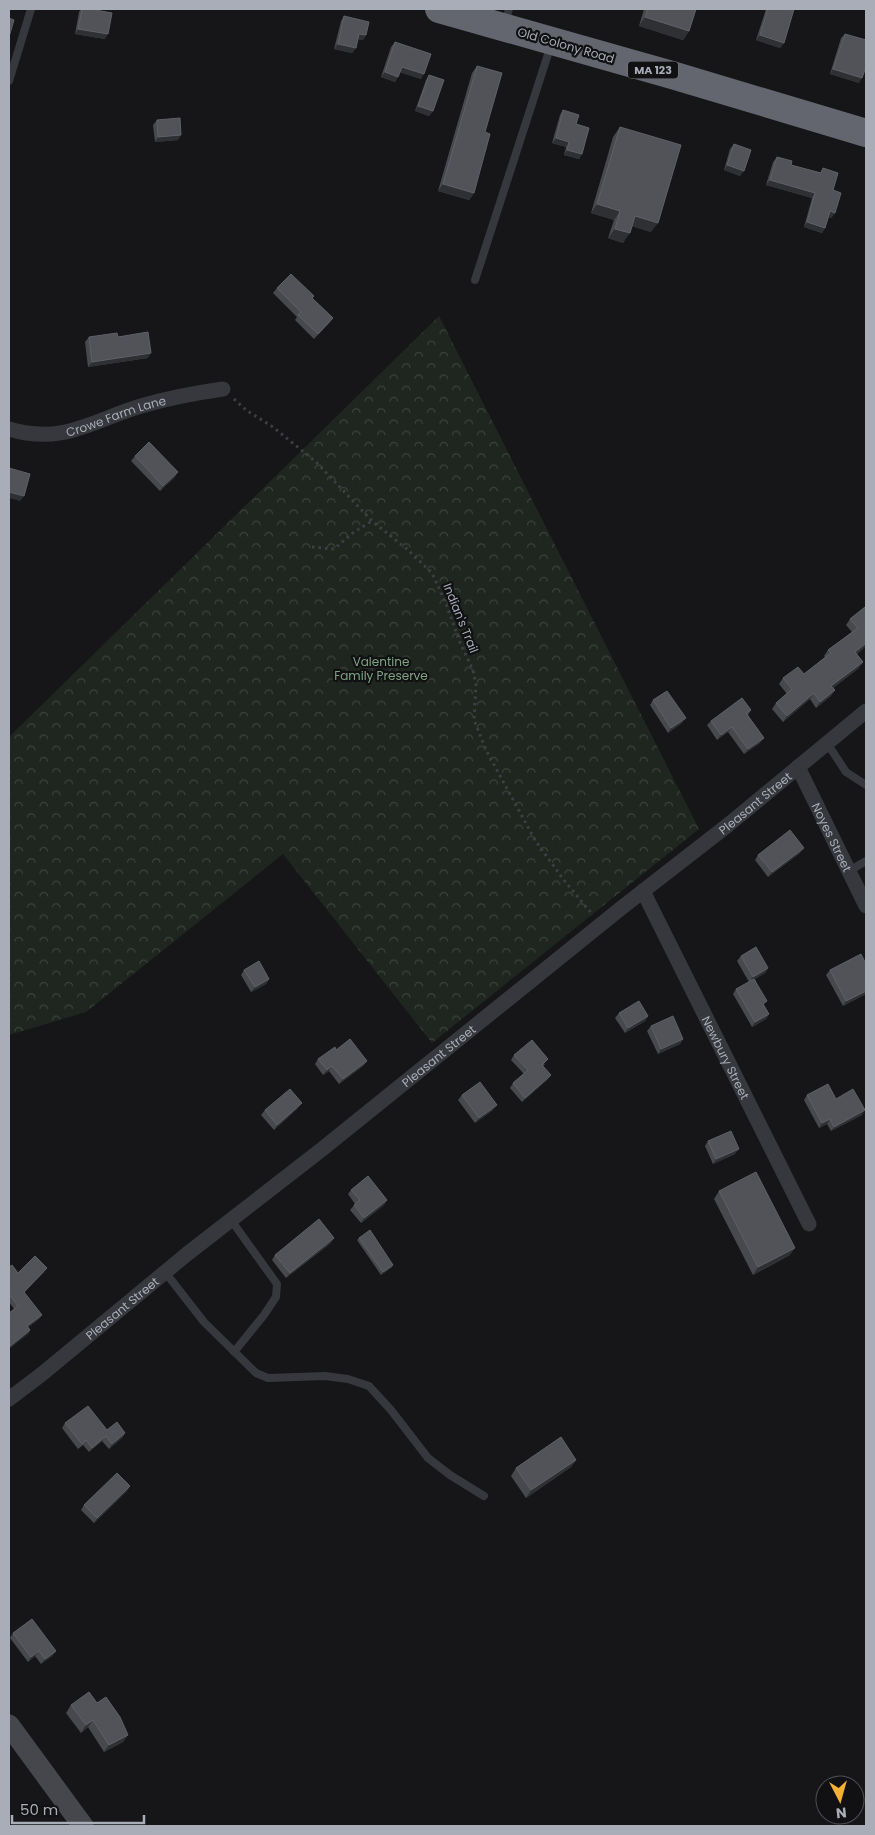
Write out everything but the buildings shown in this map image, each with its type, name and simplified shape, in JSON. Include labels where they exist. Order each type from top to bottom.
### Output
[{"type":"highway","name":"Old Colony Road","points":[[439,9],[507,18],[552,41],[866,133]]},
{"type":"street","name":"Crowe Farm Lane","points":[[9,429],[35,435],[60,435],[180,395],[223,389]]},
{"type":"street","name":"Pleasant Street","points":[[9,1399],[165,1272],[322,1150],[643,891],[728,825],[866,711]]},
{"type":"street","name":"Noyes Street","points":[[798,767],[866,906]]},
{"type":"street","name":"Newbury Street","points":[[643,891],[809,1224]]},
{"type":"street","points":[[9,1726],[83,1826]]},
{"type":"lane","points":[[9,81],[31,9]]},
{"type":"lane","points":[[475,280],[552,41]]},
{"type":"lane","points":[[827,743],[846,772],[866,785]]},
{"type":"lane","points":[[849,871],[866,861]]},
{"type":"lane","points":[[231,1220],[277,1284],[276,1297],[234,1352]]},
{"type":"lane","points":[[165,1272],[204,1322],[256,1373],[268,1378],[325,1376],[348,1379],[368,1386],[391,1410],[428,1458],[484,1496]]},
{"type":"path","name":"Indian's Trail","points":[[223,389],[246,410],[273,427],[316,462],[372,521],[408,550],[432,573],[473,670],[476,685],[474,720],[486,750],[535,840],[563,879],[592,914]]},
{"type":"path","points":[[312,546],[334,549],[354,532],[372,521]]},
{"type":"green space","name":"Valentine Family Preserve","points":[[439,316],[699,829],[432,1043],[283,854],[86,1012],[9,1035],[9,737]]}]
